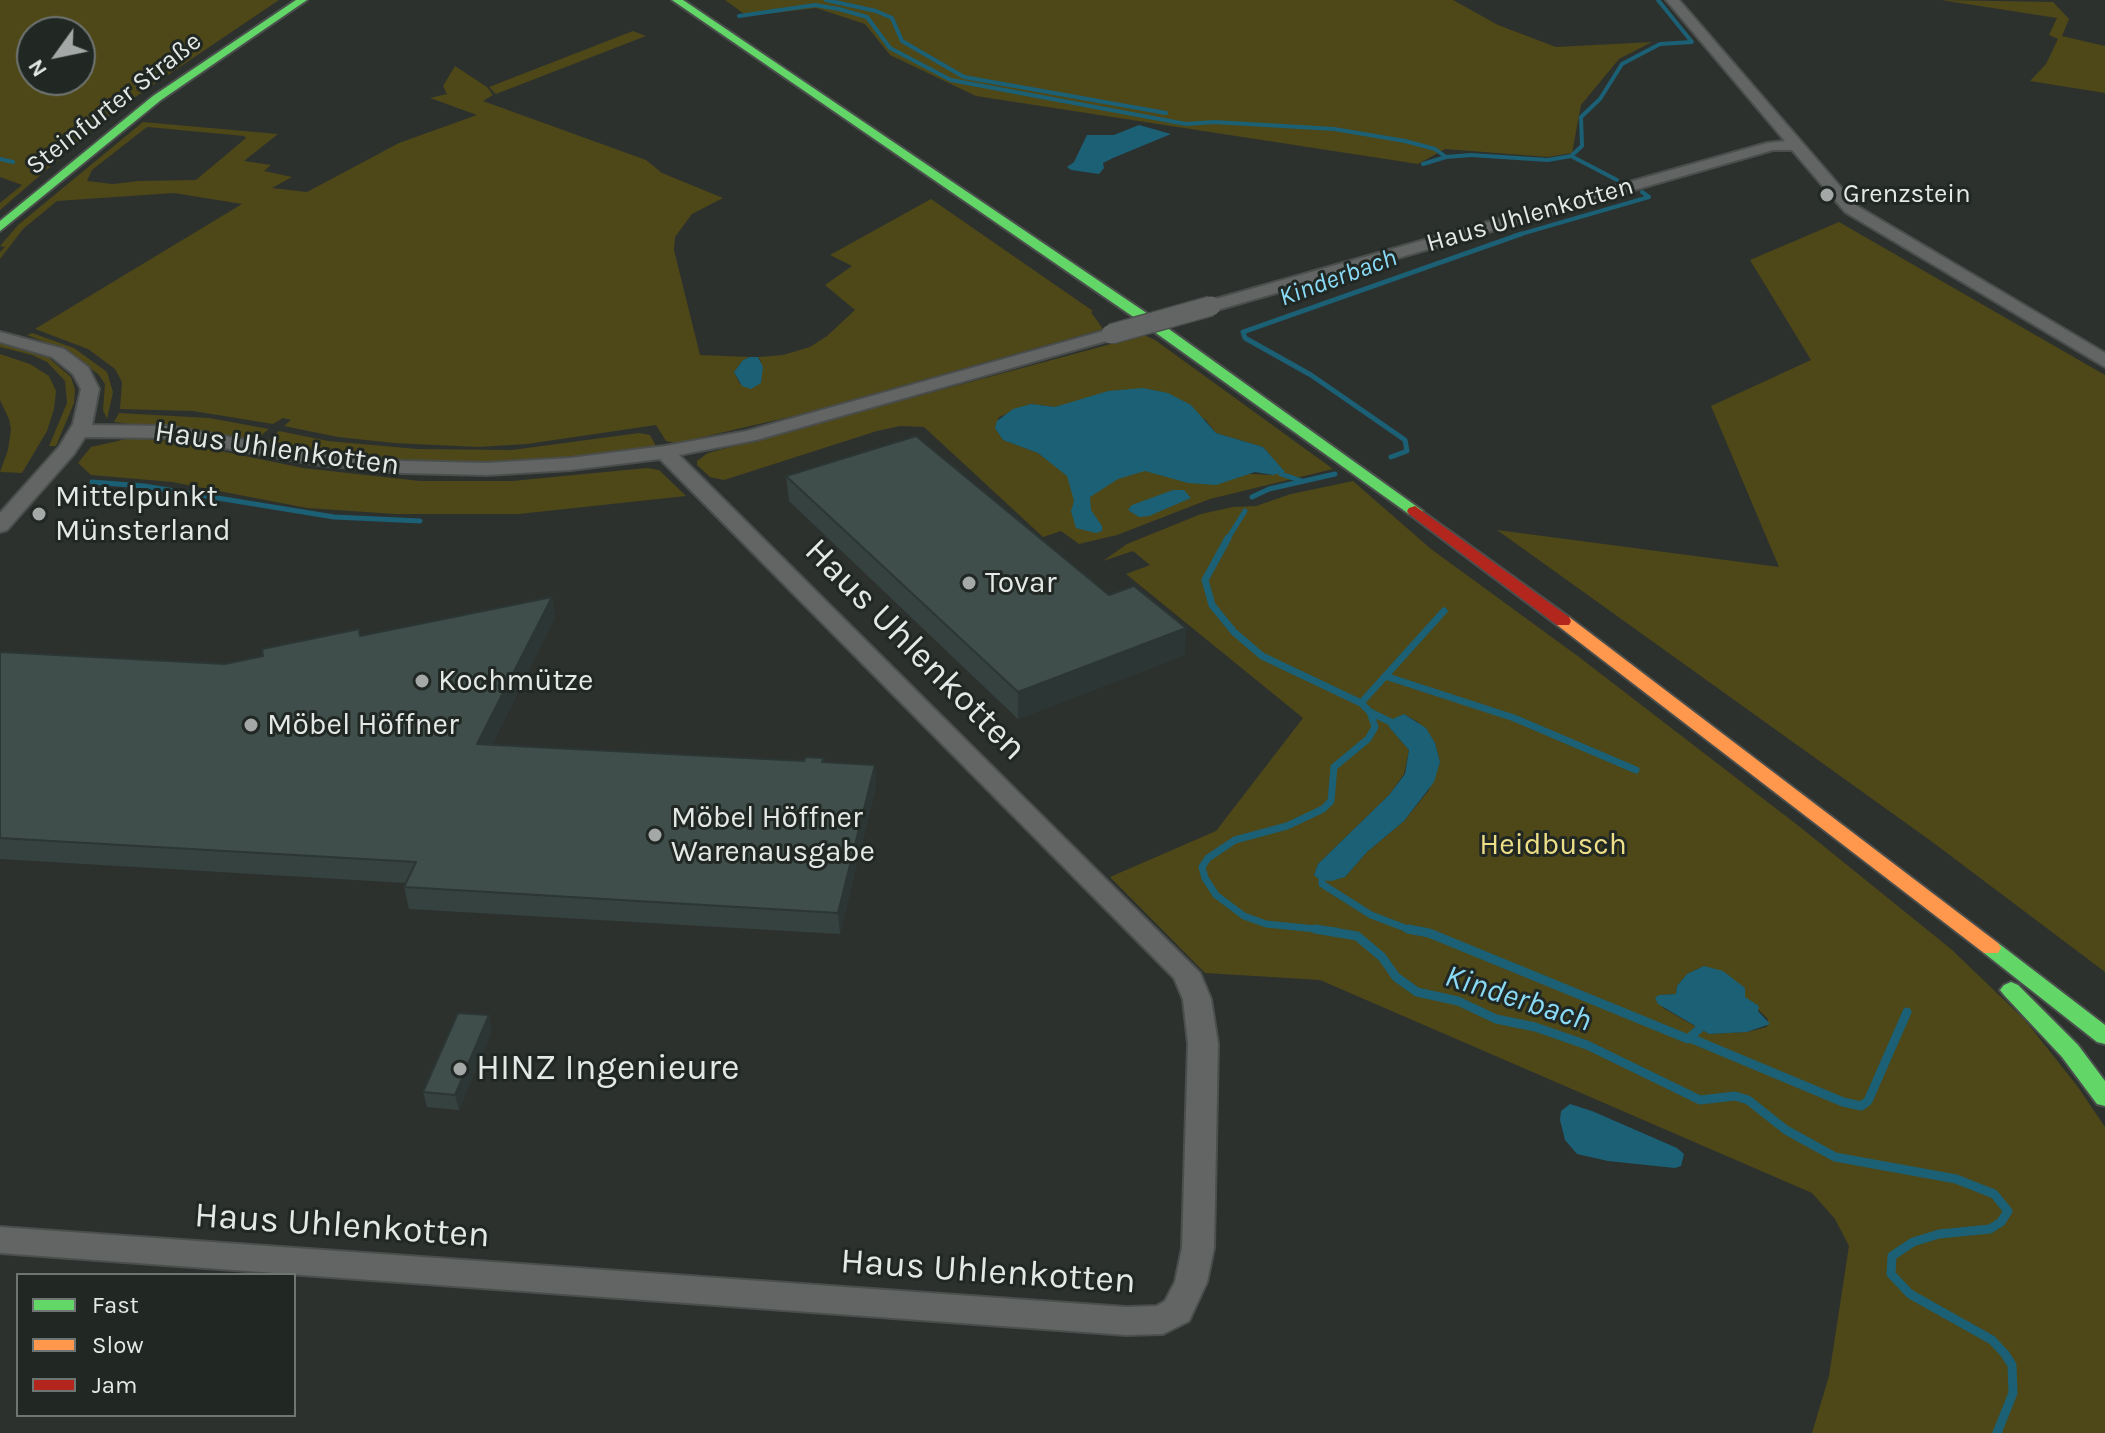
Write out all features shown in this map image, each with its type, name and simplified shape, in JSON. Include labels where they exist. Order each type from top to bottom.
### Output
[{"type":"main road","name":"Steinfurter Straße","points":[[0,227],[157,98],[302,0]]},
{"type":"main road","points":[[677,0],[1285,417],[1787,789],[2105,1036]]},
{"type":"main road","points":[[699,0],[1250,371]]},
{"type":"main road","points":[[1787,789],[1885,883],[1996,975],[2070,1051],[2105,1098]]},
{"type":"street","points":[[1672,0],[1839,199],[1871,224],[2105,361]]},
{"type":"street","name":"Haus Uhlenkotten","points":[[80,431],[167,432],[320,459],[435,468],[542,467],[665,452],[770,431],[1772,146],[1794,145]]},
{"type":"street","points":[[0,337],[50,350],[81,371],[90,389],[80,431],[57,464],[0,526]]},
{"type":"street","name":"Haus Uhlenkotten","points":[[0,1240],[1126,1321],[1163,1320],[1177,1311],[1191,1282],[1198,1248],[1203,1044],[1197,999],[1186,973],[665,452]]},
{"type":"green space","points":[[0,0],[279,0],[116,110],[0,210],[0,203],[22,185],[0,177]]},
{"type":"green space","points":[[725,0],[1453,0],[1498,25],[1556,47],[1652,42],[1619,59],[1581,105],[1572,153],[1548,157],[1445,149],[1418,164],[976,96],[890,55],[865,24],[816,8],[747,16]]},
{"type":"green space","points":[[1941,0],[2053,2],[2069,19],[2062,36],[2105,46],[2105,93],[2030,81],[2046,64],[2058,39],[2049,35],[2057,18]]},
{"type":"green space","points":[[633,31],[646,36],[496,94],[489,87]]},
{"type":"green space","points":[[455,66],[487,87],[493,95],[483,101],[646,160],[662,173],[723,198],[692,214],[675,237],[674,250],[700,355],[750,357],[743,360],[734,372],[740,384],[761,361],[758,357],[783,355],[810,347],[855,310],[825,285],[852,266],[830,255],[931,199],[1093,311],[1103,329],[798,415],[677,443],[666,441],[656,425],[527,444],[478,447],[394,443],[338,437],[284,426],[291,420],[283,418],[273,424],[193,411],[120,409],[122,382],[115,369],[88,349],[35,329],[242,204],[174,193],[57,201],[23,229],[0,259],[0,252],[5,247],[0,246],[18,225],[143,122],[278,134],[244,161],[271,165],[264,171],[292,177],[272,188],[307,192],[399,143],[477,115],[430,98],[447,94],[443,86]],"holes":[[[147,127],[246,138],[196,180],[113,184],[87,181],[92,170]]]},
{"type":"green space","points":[[1839,222],[2105,375],[2105,972],[1931,841],[1497,530],[1779,567],[1711,406],[1811,360],[1750,260]]},
{"type":"green space","points":[[32,333],[74,348],[107,372],[113,392],[107,419],[103,410],[105,384],[99,375],[70,352],[27,335]]},
{"type":"green space","points":[[1144,335],[1333,469],[1210,499],[1117,535],[1079,544],[1061,531],[1043,537],[924,427],[900,426],[877,431],[724,480],[710,477],[697,465],[697,461],[708,453]],"holes":[[[1031,404],[1055,407],[1068,404],[1205,419],[1216,433],[1263,447],[1281,468],[1273,475],[1054,465],[1038,453],[1003,440],[995,428],[999,417]]]},
{"type":"green space","points":[[0,343],[49,358],[71,377],[75,390],[74,403],[56,446],[49,446],[67,403],[65,381],[47,362],[0,347]]},
{"type":"green space","points":[[0,354],[30,364],[49,376],[56,391],[47,431],[22,473],[0,472],[11,429],[0,400]]},
{"type":"green space","points":[[119,413],[209,418],[269,429],[259,437],[246,438],[114,422]]},
{"type":"green space","points":[[279,431],[328,441],[417,449],[512,450],[639,433],[650,435],[656,446],[577,459],[493,464],[421,463],[347,456],[268,441]]},
{"type":"green space","points":[[135,437],[177,442],[303,468],[420,481],[512,481],[647,468],[659,470],[686,496],[519,514],[395,514],[307,508],[172,482],[91,475],[78,463],[91,447]]},
{"type":"green space","name":"Heidbusch","points":[[1353,481],[1431,549],[1579,657],[1800,827],[1951,949],[2025,1020],[2105,1127],[2105,1433],[1812,1433],[1829,1376],[1849,1246],[1835,1219],[1812,1193],[1320,980],[1205,973],[1110,877],[1216,831],[1303,718],[1126,574],[1150,565],[1133,551],[1103,561],[1127,544],[1201,514],[1256,506],[1291,494]],"holes":[[[1404,714],[1418,722],[1435,743],[1440,762],[1429,790],[1404,821],[1367,852],[1345,877],[1314,875],[1318,864],[1389,795],[1404,774],[1409,750],[1389,727]],[[1704,966],[1745,988],[1745,997],[1768,1019],[1767,1027],[1747,1032],[1709,1034],[1663,1008],[1659,995],[1676,994],[1677,986],[1687,974]]]},
{"type":"water","points":[[1139,125],[1171,134],[1103,163],[1104,168],[1099,174],[1067,167],[1074,162],[1087,135],[1114,135]]},
{"type":"water","points":[[758,357],[763,367],[761,383],[751,389],[742,386],[734,372],[743,360]]},
{"type":"water","points":[[1143,388],[1168,393],[1191,405],[1216,433],[1263,447],[1285,472],[1273,475],[1255,472],[1216,485],[1188,483],[1145,471],[1118,479],[1090,497],[1091,510],[1102,531],[1096,533],[1076,528],[1071,511],[1074,501],[1067,476],[1038,453],[1003,440],[995,428],[997,421],[1013,409],[1031,404],[1055,407],[1108,391]]},
{"type":"water","points":[[1173,490],[1184,490],[1191,498],[1149,516],[1139,517],[1128,510],[1132,505]]},
{"type":"water","points":[[1404,714],[1426,728],[1435,743],[1440,762],[1434,782],[1404,821],[1367,852],[1345,877],[1320,880],[1314,875],[1318,864],[1389,795],[1405,774],[1409,750],[1389,727],[1388,721]]},
{"type":"water","points":[[1704,966],[1723,971],[1745,988],[1745,997],[1759,1006],[1758,1011],[1770,1024],[1747,1032],[1709,1034],[1658,1004],[1655,998],[1676,994],[1677,986],[1687,974]]},
{"type":"water","points":[[1570,1104],[1677,1148],[1684,1154],[1681,1166],[1675,1168],[1608,1161],[1577,1154],[1565,1140],[1560,1120],[1561,1111]]},
{"type":"building","name":"Tovar","points":[[916,436],[1109,595],[1134,586],[1186,628],[1018,692],[786,476]]},
{"type":"building","points":[[552,597],[477,744],[804,761],[806,757],[824,758],[822,762],[875,765],[838,913],[404,887],[416,862],[0,838],[0,652],[225,664],[263,656],[262,649],[359,629],[360,636]]},
{"type":"building","points":[[458,1013],[489,1015],[455,1095],[423,1092]]},
{"type":"waterway","points":[[826,0],[876,11],[892,18],[902,41],[964,77],[1166,113]]},
{"type":"waterway","name":"Kinderbach","points":[[1571,156],[1582,146],[1581,117],[1600,99],[1622,64],[1660,44],[1692,42],[1658,0]]},
{"type":"waterway","points":[[739,16],[815,5],[839,9],[867,17],[890,48],[951,80],[1186,124],[1214,122],[1334,129],[1405,141],[1435,149],[1446,157]]},
{"type":"waterway","points":[[1446,157],[1471,155],[1548,160],[1571,156]]},
{"type":"waterway","name":"Kinderbach","points":[[1571,156],[1617,180]]},
{"type":"waterway","points":[[1423,164],[1446,157]]},
{"type":"waterway","points":[[0,159],[13,162]]},
{"type":"waterway","name":"Kinderbach","points":[[1514,236],[1649,197],[1642,192]]},
{"type":"waterway","name":"Kinderbach","points":[[1391,457],[1407,451],[1405,440],[1311,375],[1245,338],[1243,332],[1521,234]]},
{"type":"waterway","points":[[1281,474],[1302,481]]},
{"type":"waterway","name":"Kinderbach","points":[[1252,497],[1269,489],[1335,474]]},
{"type":"waterway","points":[[92,482],[144,486],[334,517],[420,521]]},
{"type":"waterway","name":"Kinderbach","points":[[1227,540],[1245,511]]},
{"type":"waterway","name":"Kinderbach","points":[[1228,538],[1205,580],[1212,605],[1234,632],[1262,656],[1361,703]]},
{"type":"waterway","points":[[1385,676],[1444,611]]},
{"type":"waterway","points":[[1361,703],[1385,676]]},
{"type":"waterway","points":[[1385,676],[1514,718],[1636,770]]},
{"type":"waterway","name":"Kinderbach","points":[[1361,703],[1370,712]]},
{"type":"waterway","name":"Kinderbach","points":[[1336,931],[1266,924],[1244,916],[1216,895],[1202,867],[1208,858],[1235,840],[1287,826],[1323,809],[1331,801],[1334,767],[1368,739],[1375,727],[1370,712]]},
{"type":"waterway","points":[[1370,712],[1397,725]]},
{"type":"waterway","points":[[1322,873],[1322,884],[1371,915],[1413,931]]},
{"type":"waterway","name":"Kinderbach","points":[[1315,929],[1357,936],[1382,957],[1396,977],[1417,992],[1458,1001],[1496,1019],[1535,1027],[1587,1045],[1700,1100],[1735,1096],[1748,1100],[1786,1130],[1835,1157],[1956,1179],[1994,1194],[2008,1211],[2001,1222],[1990,1229],[1939,1234],[1913,1242],[1892,1256],[1891,1274],[1910,1294],[1992,1340],[2005,1354],[2012,1365],[2013,1393],[1997,1433]]},
{"type":"waterway","points":[[1408,929],[1429,933],[1688,1039],[1699,1029]]},
{"type":"waterway","points":[[1690,1038],[1843,1102],[1861,1106],[1868,1101],[1907,1012]]},
{"type":"traffic: fast","points":[[0,227],[157,98],[302,0]]},
{"type":"traffic: fast","points":[[677,0],[1140,315],[1415,511]]},
{"type":"traffic: fast","points":[[1991,948],[2105,1036]]},
{"type":"traffic: fast","points":[[2011,990],[2070,1051],[2105,1098]]},
{"type":"traffic: slow","points":[[1563,621],[1991,948]]},
{"type":"traffic: jam","points":[[1415,511],[1563,621]]},
{"type":"place","name":"Grenzstein","points":[[1827,195]]},
{"type":"place","name":"Mittelpunkt Münsterland","points":[[39,514]]},
{"type":"place","name":"Tovar","points":[[969,583]]},
{"type":"place","name":"Kochmütze","points":[[422,681]]},
{"type":"place","name":"Möbel Höffner","points":[[251,725]]},
{"type":"place","name":"Möbel Höffner Warenausgabe","points":[[655,835]]},
{"type":"place","name":"HINZ Ingenieure","points":[[460,1069]]}]
